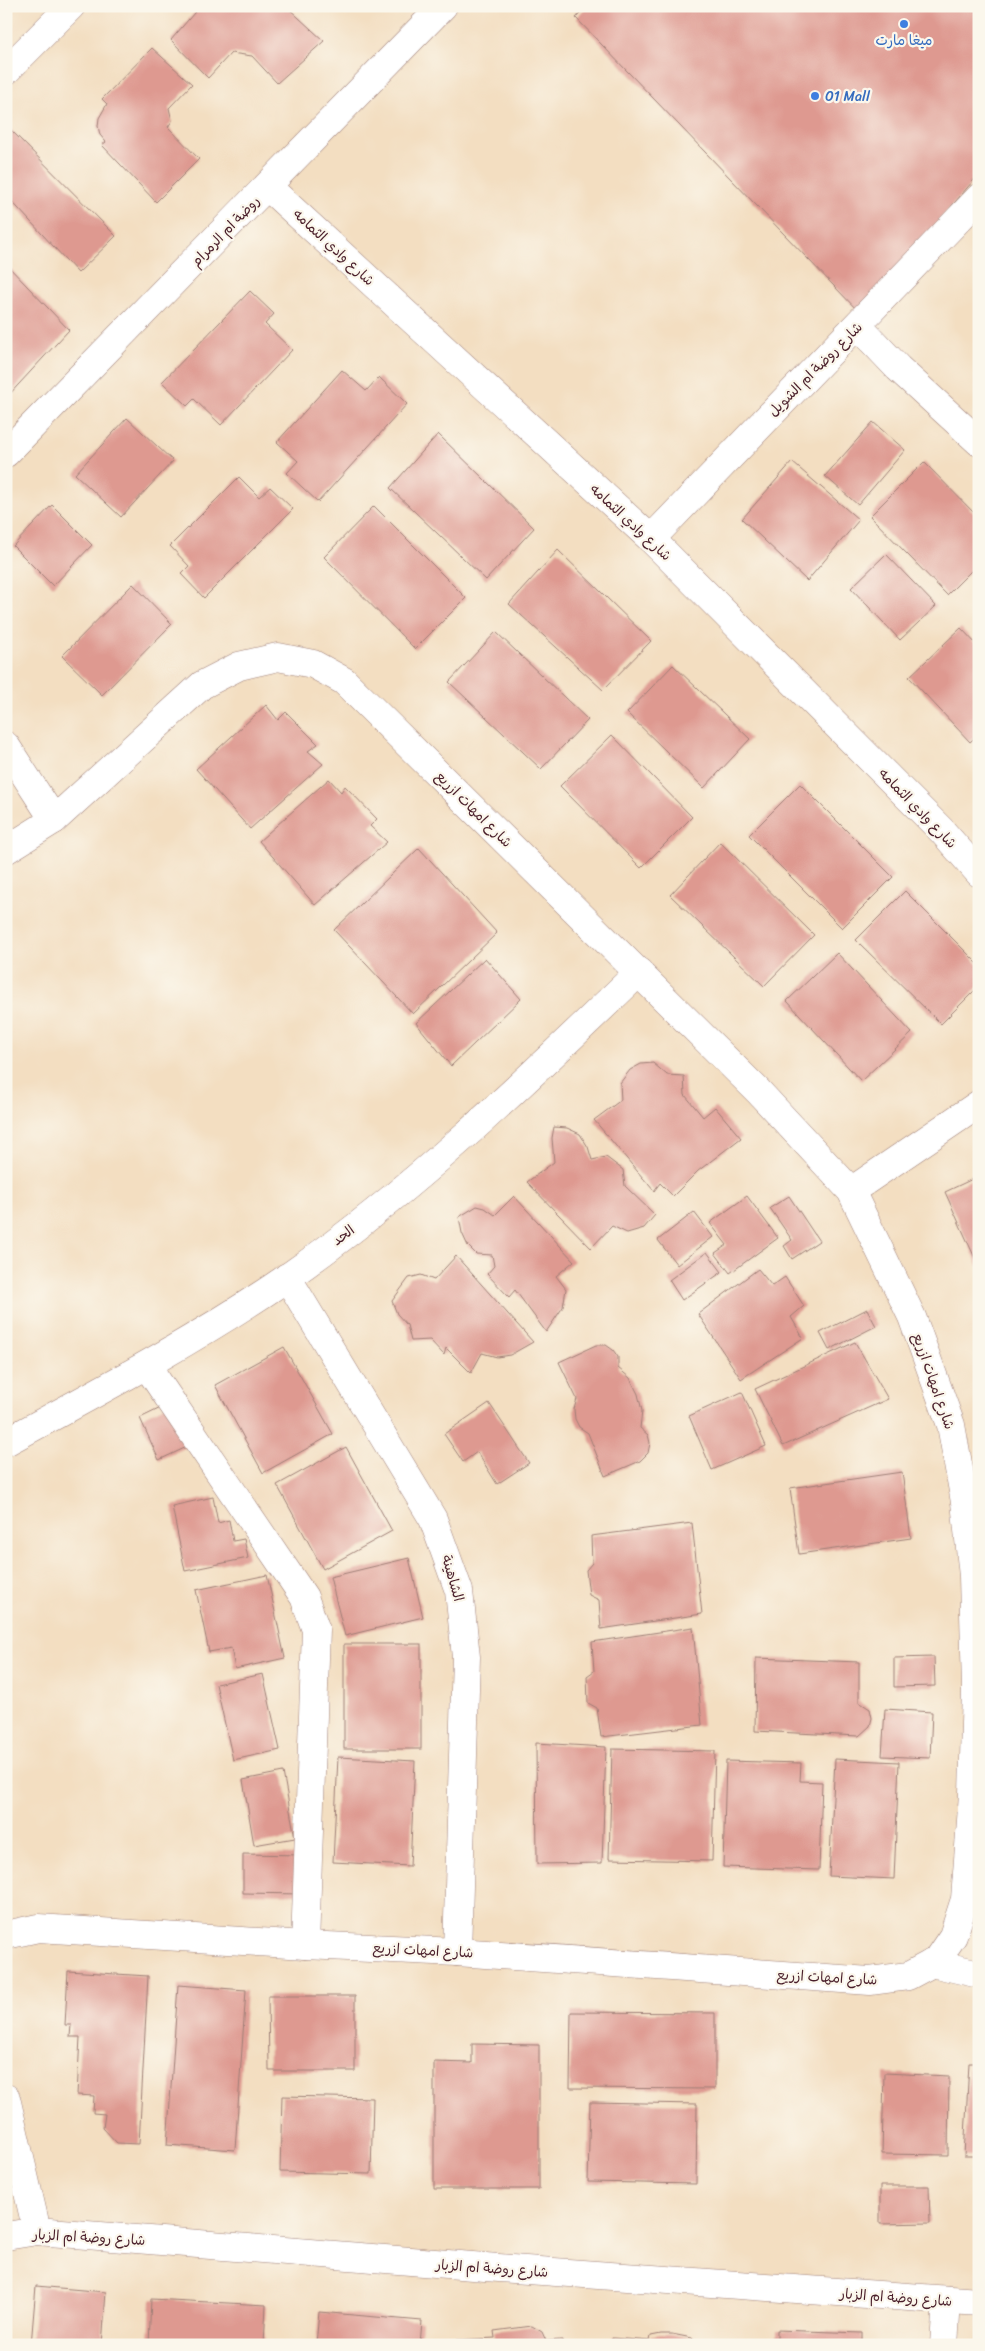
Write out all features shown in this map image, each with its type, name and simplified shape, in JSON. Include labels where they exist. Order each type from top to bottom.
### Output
[{"type":"street","points":[[6,71],[70,6]]},
{"type":"street","name":"روضة ام الرمرام","points":[[6,454],[268,187],[430,11]]},
{"type":"street","name":"شارع وادي الثمامه","points":[[268,187],[651,539],[942,831],[979,873]]},
{"type":"street","name":"شارع روضة ام الشويل","points":[[651,539],[735,450],[858,326],[979,198]]},
{"type":"street","points":[[858,326],[898,368],[979,442]]},
{"type":"street","name":"شارع امهات ازريع","points":[[6,850],[54,820],[202,685],[239,666],[278,657],[313,664],[344,681],[758,1091],[850,1190],[912,1317],[951,1425],[965,1502],[973,1576],[976,1688],[974,1832],[965,1899],[953,1936],[936,1961],[908,1976],[870,1981],[457,1952],[305,1945],[38,1928],[6,1935]]},
{"type":"street","points":[[6,746],[54,820]]},
{"type":"street","name":"الحد","points":[[6,1442],[147,1366],[288,1277],[388,1201],[462,1140],[639,972]]},
{"type":"street","points":[[850,1190],[979,1104]]},
{"type":"street","name":"الشاهينة","points":[[288,1277],[433,1519],[460,1591],[466,1657],[457,1952]]},
{"type":"street","points":[[147,1366],[304,1597],[316,1630],[305,1945]]},
{"type":"street","points":[[932,1963],[979,1974]]},
{"type":"street","points":[[6,2098],[37,2231]]},
{"type":"street","name":"شارع روضة ام الزبار","points":[[6,2236],[37,2231],[476,2266],[979,2302]]},
{"type":"street","points":[[944,2345],[947,2300]]},
{"type":"building","points":[[200,6],[286,6],[324,41],[277,83],[252,56],[231,53],[208,78],[171,40]]},
{"type":"building","name":"01 Mall","points":[[587,6],[979,6],[979,174],[860,313],[576,18]]},
{"type":"building","points":[[152,48],[192,84],[169,108],[172,121],[168,127],[199,159],[156,202],[102,145],[106,142],[100,135],[98,126],[99,118],[107,104],[102,99]]},
{"type":"building","points":[[6,125],[116,236],[78,273],[6,195]]},
{"type":"building","points":[[6,264],[69,330],[6,398]]},
{"type":"building","points":[[250,291],[274,314],[265,324],[292,350],[221,425],[194,399],[187,406],[162,382]]},
{"type":"building","points":[[342,370],[366,391],[379,377],[407,404],[318,502],[287,473],[298,461],[277,442]]},
{"type":"building","points":[[127,418],[173,461],[121,517],[75,474]]},
{"type":"building","points":[[873,422],[905,450],[858,505],[825,476]]},
{"type":"building","points":[[438,434],[534,528],[486,580],[390,488]]},
{"type":"building","points":[[792,462],[859,520],[807,581],[742,519]]},
{"type":"building","points":[[924,462],[979,518],[979,563],[947,595],[870,516]]},
{"type":"building","points":[[239,477],[259,497],[270,487],[293,509],[204,598],[181,574],[189,566],[170,546]]},
{"type":"building","points":[[52,505],[92,545],[53,586],[13,546]]},
{"type":"building","points":[[374,506],[466,598],[415,649],[324,557]]},
{"type":"building","points":[[558,550],[651,641],[603,690],[509,604]]},
{"type":"building","points":[[886,554],[936,606],[900,640],[851,588]]},
{"type":"building","points":[[133,584],[172,624],[102,695],[62,656]]},
{"type":"building","points":[[961,628],[979,647],[979,734],[970,742],[909,677]]},
{"type":"building","points":[[496,632],[588,720],[541,769],[449,682]]},
{"type":"building","points":[[673,665],[750,739],[704,788],[627,713]]},
{"type":"building","points":[[266,705],[278,720],[286,712],[318,744],[308,751],[323,764],[250,829],[196,769]]},
{"type":"building","points":[[612,735],[692,817],[641,868],[560,786]]},
{"type":"building","points":[[329,779],[341,792],[345,786],[377,819],[370,826],[387,842],[315,905],[259,841]]},
{"type":"building","points":[[800,784],[893,877],[842,928],[749,835]]},
{"type":"building","points":[[720,842],[814,935],[764,986],[670,895]]},
{"type":"building","points":[[419,848],[497,933],[413,1014],[334,930]]},
{"type":"building","points":[[905,891],[979,965],[979,986],[941,1024],[856,940]]},
{"type":"building","points":[[837,953],[912,1033],[861,1081],[787,1001]]},
{"type":"building","points":[[485,958],[521,999],[451,1066],[416,1023]]},
{"type":"building","points":[[653,1063],[667,1075],[684,1076],[685,1095],[703,1117],[715,1107],[741,1138],[698,1171],[673,1196],[660,1183],[654,1191],[594,1120],[621,1100],[620,1083],[630,1070],[641,1064]]},
{"type":"building","points":[[554,1127],[567,1128],[580,1134],[588,1147],[592,1160],[606,1157],[623,1170],[625,1186],[655,1215],[644,1228],[627,1233],[612,1226],[591,1248],[527,1182],[554,1162],[552,1138]]},
{"type":"building","points":[[979,1176],[979,1267],[945,1192]]},
{"type":"building","points":[[514,1196],[574,1261],[556,1276],[566,1289],[563,1307],[546,1332],[515,1290],[509,1297],[487,1274],[494,1266],[492,1255],[476,1254],[468,1246],[462,1233],[459,1217],[477,1206],[485,1208],[495,1215]]},
{"type":"building","points":[[747,1196],[778,1238],[730,1273],[715,1253],[727,1245],[710,1223]]},
{"type":"building","points":[[789,1196],[819,1241],[792,1259],[784,1246],[792,1240],[770,1208]]},
{"type":"building","points":[[694,1212],[713,1237],[677,1265],[658,1240]]},
{"type":"building","points":[[707,1252],[722,1272],[682,1300],[669,1280]]},
{"type":"building","points":[[456,1256],[533,1342],[510,1355],[497,1357],[482,1353],[471,1373],[446,1348],[444,1355],[430,1340],[411,1341],[407,1325],[397,1314],[392,1301],[409,1278],[421,1275],[434,1280]]},
{"type":"building","points":[[758,1269],[772,1286],[785,1277],[804,1306],[791,1317],[803,1338],[741,1379],[698,1314]]},
{"type":"building","points":[[867,1309],[876,1326],[829,1350],[820,1333]]},
{"type":"building","points":[[855,1342],[888,1399],[783,1446],[755,1389]]},
{"type":"building","points":[[596,1345],[606,1345],[613,1350],[618,1357],[618,1368],[630,1378],[638,1394],[642,1411],[640,1428],[648,1435],[650,1443],[648,1453],[640,1461],[605,1476],[588,1433],[579,1427],[575,1419],[574,1409],[577,1399],[559,1362]]},
{"type":"building","points":[[284,1347],[333,1434],[263,1473],[215,1385]]},
{"type":"building","points":[[742,1392],[766,1446],[712,1470],[689,1416]]},
{"type":"building","points":[[171,1403],[191,1445],[159,1460],[140,1418]]},
{"type":"building","points":[[489,1403],[529,1463],[497,1484],[477,1452],[463,1462],[444,1434]]},
{"type":"building","points":[[346,1447],[392,1531],[323,1569],[277,1485]]},
{"type":"building","points":[[902,1472],[911,1538],[799,1554],[790,1488]]},
{"type":"building","points":[[213,1497],[218,1523],[229,1520],[233,1541],[244,1539],[248,1558],[185,1571],[172,1506]]},
{"type":"building","points":[[692,1523],[702,1614],[601,1629],[599,1600],[589,1595],[586,1570],[592,1563],[591,1536]]},
{"type":"building","points":[[409,1558],[423,1617],[345,1636],[330,1577]]},
{"type":"building","points":[[267,1575],[285,1658],[235,1669],[231,1648],[209,1652],[196,1590]]},
{"type":"building","points":[[693,1627],[702,1725],[601,1737],[597,1708],[588,1703],[587,1676],[594,1671],[592,1642]]},
{"type":"building","points":[[344,1644],[421,1644],[421,1749],[344,1749]]},
{"type":"building","points":[[934,1657],[935,1686],[894,1687],[894,1658]]},
{"type":"building","points":[[756,1658],[859,1662],[859,1702],[870,1709],[872,1718],[870,1726],[859,1736],[755,1731]]},
{"type":"building","points":[[263,1674],[280,1750],[233,1760],[216,1684]]},
{"type":"building","points":[[885,1709],[932,1712],[930,1758],[882,1756]]},
{"type":"building","points":[[536,1743],[606,1747],[602,1863],[537,1864]]},
{"type":"building","points":[[612,1749],[715,1751],[712,1861],[609,1859]]},
{"type":"building","points":[[338,1757],[415,1761],[410,1866],[333,1862]]},
{"type":"building","points":[[835,1759],[899,1762],[894,1879],[829,1876]]},
{"type":"building","points":[[726,1761],[801,1763],[800,1781],[822,1782],[819,1870],[723,1867]]},
{"type":"building","points":[[283,1772],[295,1838],[254,1845],[243,1780]]},
{"type":"building","points":[[243,1854],[301,1855],[301,1894],[243,1893]]},
{"type":"building","points":[[68,1971],[148,1976],[139,2144],[117,2143],[103,2128],[105,2114],[93,2113],[94,2096],[77,2095],[80,2037],[70,2037],[71,2025],[65,2025]]},
{"type":"building","points":[[178,1985],[246,1990],[235,2150],[167,2145]]},
{"type":"building","points":[[268,1996],[355,1996],[355,2071],[269,2071]]},
{"type":"building","points":[[571,2012],[715,2013],[715,2089],[570,2088]]},
{"type":"building","points":[[472,2044],[539,2045],[539,2189],[434,2189],[434,2062],[472,2063]]},
{"type":"building","points":[[969,2063],[979,2063],[979,2156],[964,2156]]},
{"type":"building","points":[[884,2073],[949,2076],[948,2155],[882,2154]]},
{"type":"building","points":[[282,2096],[373,2098],[371,2174],[280,2172]]},
{"type":"building","points":[[590,2102],[697,2104],[696,2184],[588,2182]]},
{"type":"building","points":[[880,2186],[929,2186],[930,2223],[880,2224]]},
{"type":"building","points":[[36,2286],[106,2292],[102,2345],[31,2345]]},
{"type":"building","points":[[151,2299],[266,2305],[264,2345],[149,2345]]},
{"type":"building","points":[[319,2312],[422,2321],[420,2345],[316,2345]]},
{"type":"building","points":[[532,2326],[542,2332],[546,2341],[562,2340],[562,2345],[456,2345],[456,2340],[495,2338],[494,2331]]},
{"type":"building","points":[[777,2330],[862,2333],[862,2345],[777,2345]]},
{"type":"building","points":[[661,2334],[692,2338],[698,2345],[612,2345],[612,2338],[650,2341],[651,2336]]},
{"type":"place","name":"ميغا مارت","points":[[904,24]]},
{"type":"place","name":"01 Mall","points":[[815,96]]}]
